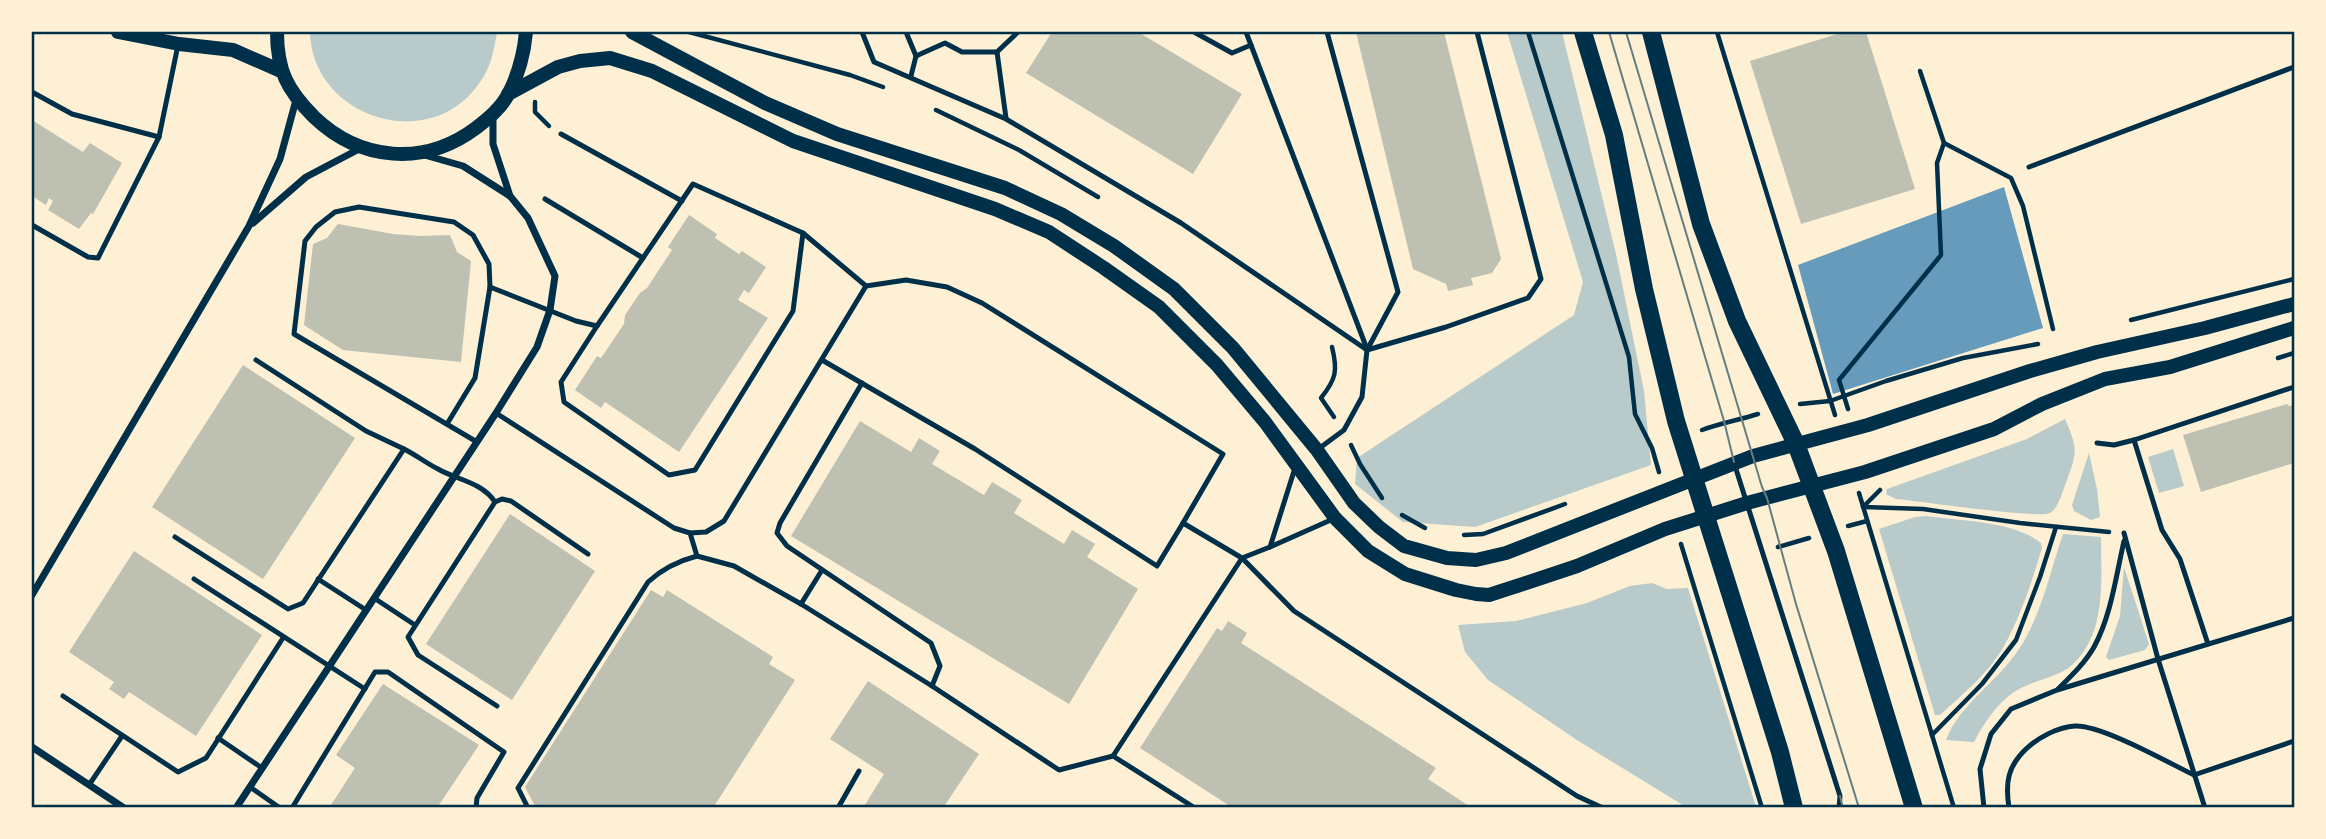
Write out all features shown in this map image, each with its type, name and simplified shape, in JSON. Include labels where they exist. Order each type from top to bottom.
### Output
[{"type":"main road","points":[[118,32],[178,44],[233,50],[281,71]]},
{"type":"main road","points":[[277,32],[281,71],[296,99],[331,132],[361,148],[389,153],[417,153],[459,141],[493,114],[508,94],[523,60],[526,32]]},
{"type":"main road","points":[[632,32],[765,103],[837,134],[1005,188],[1061,214],[1114,246],[1174,289],[1233,348],[1317,450],[1354,503],[1379,527],[1404,545],[1447,558],[1476,560],[1506,553],[1734,463],[1848,431],[2029,371],[2294,304]]},
{"type":"main road","points":[[1583,32],[1614,135],[1653,329],[1681,437],[1780,752],[1794,807]]},
{"type":"main road","points":[[1651,32],[1702,224],[1737,321],[1796,444],[1836,551],[1914,807]]},
{"type":"main road","points":[[508,94],[558,67],[580,61],[610,58],[652,71],[793,141],[995,209],[1049,232],[1159,307],[1217,365],[1265,422],[1335,518],[1368,551],[1405,574],[1456,590],[1489,595],[1577,566],[1675,526],[1747,503],[1859,473],[1994,429],[2042,404],[2105,379],[2170,367],[2294,328]]},
{"type":"street","points":[[32,595],[249,226],[280,159],[296,99]]},
{"type":"street","points":[[493,114],[493,144],[510,196]]},
{"type":"street","points":[[249,226],[306,177],[361,148]]},
{"type":"street","points":[[236,807],[496,413],[537,346],[551,310],[555,276],[528,218],[510,196],[463,166],[417,153]]},
{"type":"street","points":[[32,747],[121,807]]},
{"type":"lane","points":[[855,32],[863,33],[874,62],[1006,119],[1181,223],[1367,350]]},
{"type":"lane","points":[[906,32],[916,56],[911,76]]},
{"type":"lane","points":[[916,56],[945,43],[962,52],[996,52],[1018,32]]},
{"type":"lane","points":[[1194,32],[1232,53],[1251,45]]},
{"type":"lane","points":[[1246,32],[1367,350]]},
{"type":"lane","points":[[1317,450],[1344,430],[1362,397],[1367,350],[1398,292],[1327,32]]},
{"type":"lane","points":[[1367,350],[1446,327],[1528,298],[1541,279],[1477,32]]},
{"type":"lane","points":[[32,225],[88,257],[98,258],[159,137],[178,44]]},
{"type":"lane","points":[[996,52],[1006,119]]},
{"type":"lane","points":[[2029,167],[2294,67]]},
{"type":"lane","points":[[32,92],[72,114],[159,137]]},
{"type":"lane","points":[[561,134],[681,201]]},
{"type":"lane","points":[[803,233],[793,311],[695,470],[669,475],[564,402],[561,382],[693,184],[803,233],[866,286],[906,280],[947,287],[982,303],[1223,454],[1157,566],[975,449],[822,360]]},
{"type":"lane","points":[[545,199],[643,258]]},
{"type":"lane","points":[[447,424],[475,378],[490,287],[489,264],[473,235],[454,222],[359,207],[335,212],[316,227],[305,241],[293,334],[477,442]]},
{"type":"lane","points":[[496,413],[674,528],[690,533],[706,532],[724,521],[866,286]]},
{"type":"lane","points":[[490,287],[576,321],[597,326]]},
{"type":"lane","points":[[256,359],[366,431],[454,477],[475,484],[490,494],[495,502]]},
{"type":"lane","points":[[862,383],[780,523],[777,533],[787,546],[931,643],[940,666],[932,686]]},
{"type":"lane","points":[[2097,443],[2114,445],[2134,440],[2294,387]]},
{"type":"lane","points":[[2134,440],[2162,530],[2180,559],[2208,644]]},
{"type":"lane","points":[[174,537],[288,608],[303,603],[404,449]]},
{"type":"lane","points":[[1734,463],[1839,796],[1839,807]]},
{"type":"lane","points":[[1270,547],[1296,464]]},
{"type":"lane","points":[[497,706],[418,655],[408,637],[415,625],[495,502],[502,499],[511,501],[589,554]]},
{"type":"lane","points":[[528,807],[518,788],[648,582],[681,560],[697,556],[734,566],[801,604],[932,686],[1059,770],[1113,756],[1242,558],[1335,518]]},
{"type":"lane","points":[[1183,523],[1242,558],[1294,611],[1577,796],[1603,807]]},
{"type":"lane","points":[[690,533],[697,556]]},
{"type":"lane","points":[[2124,536],[2158,659],[2205,807]]},
{"type":"lane","points":[[2057,690],[2082,664],[2103,628],[2124,536]]},
{"type":"lane","points":[[801,604],[822,570]]},
{"type":"lane","points":[[194,579],[365,689]]},
{"type":"lane","points":[[318,579],[366,610]]},
{"type":"lane","points":[[374,598],[415,625]]},
{"type":"lane","points":[[1984,807],[1980,769],[1991,734],[2011,709],[2057,690],[2294,618]]},
{"type":"lane","points":[[63,696],[178,772],[205,758],[283,638]]},
{"type":"lane","points":[[292,807],[375,672],[388,672],[504,752],[477,798],[476,807]]},
{"type":"lane","points":[[2010,807],[2008,784],[2012,764],[2029,746],[2046,734],[2073,726],[2095,728],[2194,775],[2294,741]]},
{"type":"lane","points":[[89,785],[122,736]]},
{"type":"lane","points":[[218,738],[262,768]]},
{"type":"lane","points":[[1113,756],[1195,807]]},
{"type":"lane","points":[[838,807],[859,771]]},
{"type":"lane","points":[[250,787],[281,807]]},
{"type":"path","points":[[1528,32],[1626,345],[1635,414],[1652,448],[1665,489]]},
{"type":"path","points":[[1717,32],[1830,401],[1848,431]]},
{"type":"path","points":[[1848,431],[1844,396],[1839,380],[1941,255],[1937,163],[1944,143],[1920,71]]},
{"type":"path","points":[[538,97],[534,104],[535,112],[561,134]]},
{"type":"path","points":[[1944,143],[2011,178],[2023,206],[2053,329]]},
{"type":"path","points":[[2129,320],[2294,279]]},
{"type":"path","points":[[1652,448],[1724,421],[1741,419],[1779,407],[1830,401],[1963,358],[2018,348]]},
{"type":"path","points":[[1859,473],[1873,496]]},
{"type":"path","points":[[1859,473],[1863,507],[1954,807]]},
{"type":"path","points":[[1863,507],[1923,509],[2124,536]]},
{"type":"path","points":[[1675,526],[1762,807]]},
{"type":"path","points":[[1932,735],[1982,684],[2016,640],[2056,527]]},
{"type":"shaded area","points":[[310,32],[497,32],[487,70],[459,105],[433,118],[405,121],[377,117],[352,105],[331,86],[316,62]]},
{"type":"shaded area","points":[[1507,32],[1562,32],[1616,254],[1644,391],[1651,465],[1475,527],[1403,522],[1355,484],[1357,458],[1574,315],[1583,282]]},
{"type":"shaded area","points":[[2065,419],[2075,449],[2071,470],[2056,507],[2050,513],[2025,514],[1977,509],[1896,499],[1886,494],[1887,489],[2027,439]]},
{"type":"shaded area","points":[[2173,449],[2184,486],[2159,493],[2148,457]]},
{"type":"shaded area","points":[[2089,453],[2100,517],[2091,520],[2074,511],[2072,505]]},
{"type":"shaded area","points":[[1926,516],[2002,526],[2030,536],[2041,543],[2042,548],[2021,611],[1998,656],[1975,683],[1940,715],[1935,715],[1879,529]]},
{"type":"shaded area","points":[[2063,534],[2101,537],[2100,605],[2091,638],[2083,652],[2067,669],[2023,687],[2007,697],[1974,742],[1946,740],[1960,715],[2001,672],[2027,636]]},
{"type":"shaded area","points":[[2124,567],[2149,644],[2145,650],[2109,660],[2106,657],[2120,616]]},
{"type":"shaded area","points":[[1652,583],[1667,589],[1688,588],[1756,807],[1686,807],[1580,742],[1488,680],[1465,652],[1458,625],[1516,621],[1587,603],[1630,586]]},
{"type":"water","points":[[2004,187],[2043,328],[1833,394],[1798,265]]},
{"type":"building","points":[[1052,32],[1138,32],[1242,94],[1193,174],[1026,73]]},
{"type":"building","points":[[1356,32],[1444,32],[1501,259],[1492,273],[1471,278],[1473,285],[1448,291],[1446,284],[1413,269]]},
{"type":"building","points":[[1844,32],[1866,32],[1915,189],[1801,224],[1750,61]]},
{"type":"building","points":[[32,120],[83,152],[90,143],[122,163],[93,214],[91,213],[79,229],[48,210],[53,201],[49,198],[46,205],[32,196]]},
{"type":"building","points":[[689,215],[717,234],[715,238],[766,267],[749,293],[744,290],[738,300],[768,318],[679,452],[605,402],[601,408],[575,390],[597,356],[601,358],[624,324],[625,315],[672,250],[668,247]]},
{"type":"building","points":[[338,224],[393,234],[450,235],[457,252],[471,261],[461,362],[343,350],[304,325],[313,244],[327,238]]},
{"type":"building","points":[[243,365],[355,438],[263,579],[152,507]]},
{"type":"building","points":[[2287,404],[2294,405],[2294,463],[2201,492],[2183,435]]},
{"type":"building","points":[[860,421],[911,452],[919,438],[940,451],[932,464],[984,495],[992,482],[1022,500],[1014,513],[1064,544],[1072,530],[1095,544],[1087,557],[1138,589],[1069,704],[791,536]]},
{"type":"building","points":[[510,514],[595,571],[512,700],[426,644]]},
{"type":"building","points":[[134,551],[262,635],[196,736],[129,692],[124,699],[109,689],[114,682],[69,652]]},
{"type":"building","points":[[651,590],[663,597],[667,590],[773,657],[769,664],[795,680],[713,808],[536,808],[525,787]]},
{"type":"building","points":[[1228,621],[1247,633],[1241,643],[1436,768],[1428,779],[1472,808],[1233,808],[1140,748],[1217,628],[1222,631]]},
{"type":"building","points":[[868,681],[979,754],[943,808],[863,808],[884,774],[830,739]]},
{"type":"building","points":[[383,684],[479,745],[437,808],[329,808],[355,768],[336,755]]},
{"type":"tram line","points":[[1609,32],[1734,462]]},
{"type":"tram line","points":[[1626,32],[1859,808]]},
{"type":"tram line","points":[[1840,796],[1843,808]]}]
